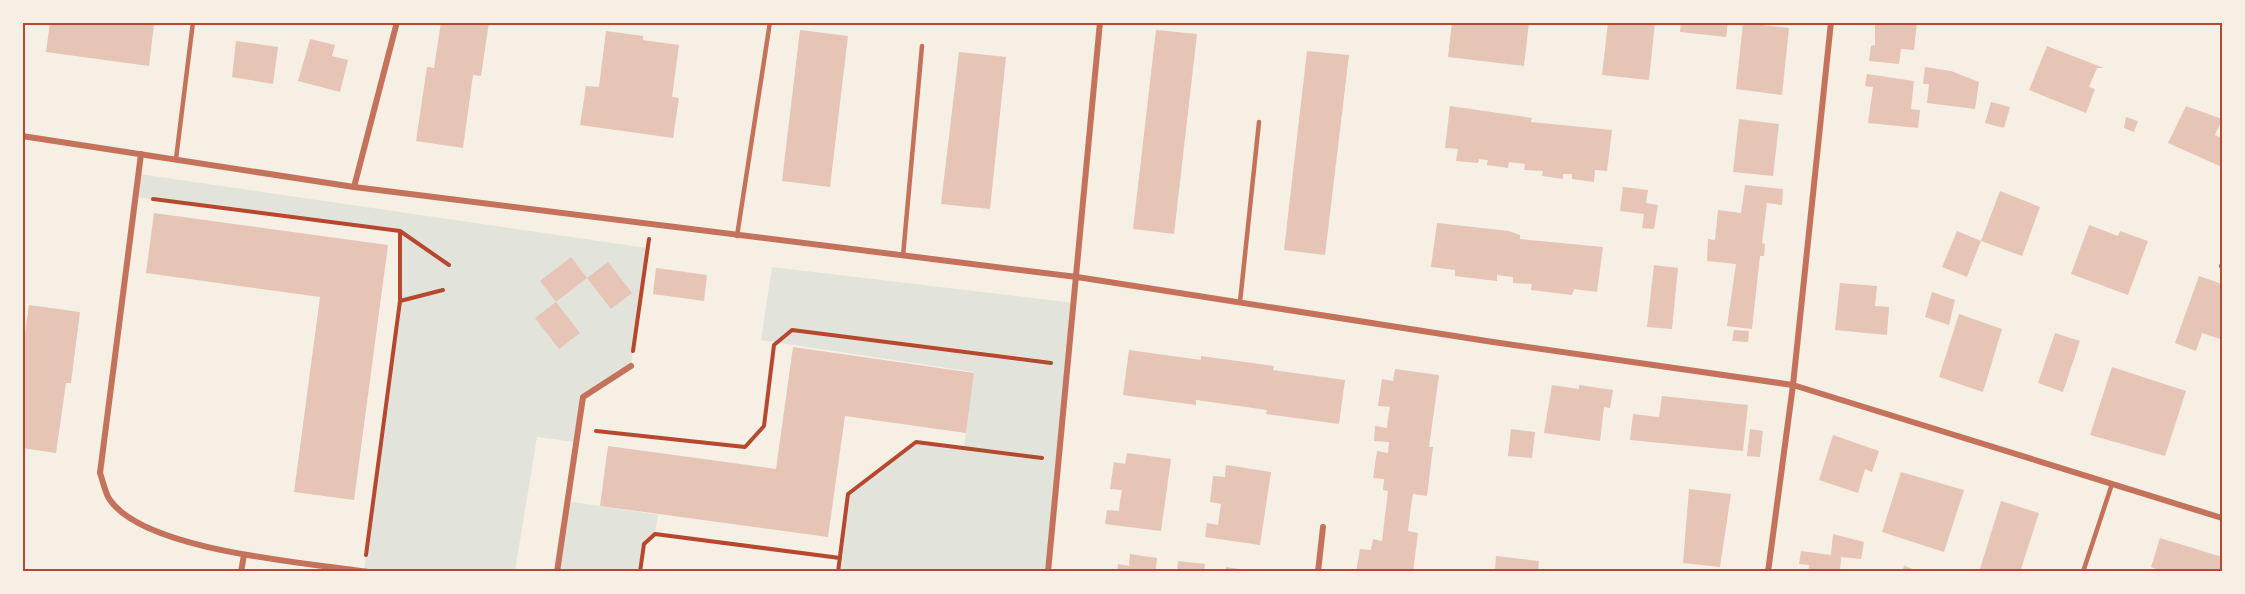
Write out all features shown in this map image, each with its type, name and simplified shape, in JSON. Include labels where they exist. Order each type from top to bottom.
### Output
[{"type":"street","points":[[354,187],[397,22]]},
{"type":"street","points":[[1048,572],[1100,22]]},
{"type":"street","points":[[1768,572],[1793,385],[1831,22]]},
{"type":"street","points":[[22,136],[354,187],[1077,277],[1493,342],[1793,385],[2223,518]]},
{"type":"street","points":[[141,154],[100,474],[110,500],[136,522],[173,537],[244,555],[366,571]]},
{"type":"street","points":[[557,572],[583,397],[631,366]]},
{"type":"street","points":[[1318,572],[1323,527]]},
{"type":"street","points":[[242,572],[244,555]]},
{"type":"lane","points":[[176,159],[193,22]]},
{"type":"lane","points":[[737,236],[770,22]]},
{"type":"lane","points":[[903,256],[922,46]]},
{"type":"lane","points":[[1240,302],[1259,122]]},
{"type":"lane","points":[[2083,572],[2112,484]]},
{"type":"path","points":[[136,197],[400,231],[448,265]]},
{"type":"path","points":[[631,366],[651,225]]},
{"type":"path","points":[[366,571],[400,302],[400,231]]},
{"type":"path","points":[[400,302],[443,290]]},
{"type":"path","points":[[578,429],[745,447],[764,426],[774,345],[792,330],[1068,365]]},
{"type":"path","points":[[838,572],[848,494],[916,442],[1059,460]]},
{"type":"path","points":[[640,572],[644,544],[655,534],[840,558]]},
{"type":"shaded area","points":[[139,174],[647,248],[631,366],[583,397],[575,442],[537,437],[515,571],[364,571],[400,301],[400,231],[136,197]]},
{"type":"shaded area","points":[[772,267],[1075,303],[1048,571],[838,571],[848,494],[916,442],[964,448],[974,372],[761,340]]},
{"type":"shaded area","points":[[567,501],[658,515],[655,534],[644,545],[640,571],[557,572]]},
{"type":"building","points":[[50,22],[154,24],[149,66],[46,52]]},
{"type":"building","points":[[441,22],[489,22],[481,76],[473,75],[463,148],[416,141],[427,67],[434,68]]},
{"type":"building","points":[[1452,22],[1529,22],[1524,66],[1448,57]]},
{"type":"building","points":[[1608,22],[1655,22],[1649,80],[1602,75]]},
{"type":"building","points":[[1681,22],[1728,22],[1726,37],[1680,32]]},
{"type":"building","points":[[1875,22],[1917,22],[1914,50],[1901,49],[1899,64],[1869,61],[1871,46],[1875,45]]},
{"type":"building","points":[[1743,23],[1789,28],[1782,95],[1736,89]]},
{"type":"building","points":[[800,30],[848,36],[830,187],[782,181]]},
{"type":"building","points":[[1156,30],[1197,34],[1174,234],[1133,229]]},
{"type":"building","points":[[606,31],[643,36],[643,40],[679,45],[672,97],[679,98],[673,138],[580,125],[586,86],[599,87]]},
{"type":"building","points":[[310,39],[335,45],[332,56],[348,60],[340,92],[298,81]]},
{"type":"building","points":[[236,41],[278,47],[273,84],[232,77]]},
{"type":"building","points":[[2047,46],[2104,68],[2097,68],[2089,87],[2095,89],[2086,113],[2029,90]]},
{"type":"building","points":[[1307,51],[1349,55],[1325,255],[1284,250]]},
{"type":"building","points":[[959,52],[1006,57],[990,209],[941,204]]},
{"type":"building","points":[[1925,67],[1951,71],[1979,82],[1975,109],[1927,103],[1929,84],[1923,84]]},
{"type":"building","points":[[1867,74],[1914,81],[1911,109],[1920,110],[1918,128],[1868,123],[1873,87],[1865,86]]},
{"type":"building","points":[[1991,102],[2010,107],[2004,128],[1985,123]]},
{"type":"building","points":[[1450,106],[1532,118],[1531,122],[1612,130],[1607,171],[1595,170],[1594,182],[1572,179],[1572,174],[1563,174],[1563,179],[1542,176],[1543,171],[1524,170],[1525,164],[1509,162],[1508,168],[1487,165],[1488,160],[1479,159],[1478,163],[1456,161],[1458,149],[1445,148]]},
{"type":"building","points":[[2186,106],[2222,119],[2215,135],[2222,138],[2222,167],[2168,143]]},
{"type":"building","points":[[2126,117],[2138,121],[2134,132],[2124,128]]},
{"type":"building","points":[[1739,119],[1779,124],[1773,176],[1733,172]]},
{"type":"building","points":[[1745,185],[1783,189],[1782,205],[1767,203],[1762,243],[1765,244],[1764,256],[1760,256],[1752,329],[1727,326],[1736,264],[1707,261],[1708,239],[1715,240],[1718,210],[1741,213]]},
{"type":"building","points":[[1623,187],[1648,190],[1646,203],[1658,205],[1654,229],[1642,228],[1644,214],[1620,211]]},
{"type":"building","points":[[2000,191],[2040,207],[2022,256],[1981,241]]},
{"type":"building","points":[[154,213],[388,245],[354,500],[294,492],[320,297],[146,273]]},
{"type":"building","points":[[1437,223],[1509,231],[1520,235],[1520,239],[1603,247],[1597,292],[1574,289],[1572,295],[1531,290],[1532,284],[1513,283],[1513,277],[1497,275],[1497,281],[1455,276],[1455,270],[1431,267]]},
{"type":"building","points":[[2089,225],[2118,236],[2120,231],[2148,241],[2128,295],[2071,274]]},
{"type":"building","points":[[1957,231],[1981,241],[1967,277],[1942,267]]},
{"type":"building","points":[[571,257],[587,278],[556,302],[540,281]]},
{"type":"building","points":[[608,262],[632,293],[611,309],[587,278]]},
{"type":"building","points":[[1654,265],[1678,268],[1672,329],[1647,327]]},
{"type":"building","points":[[656,268],[707,275],[704,301],[653,294]]},
{"type":"building","points":[[2199,276],[2222,284],[2222,330],[2220,339],[2202,333],[2196,351],[2175,343]]},
{"type":"building","points":[[1840,283],[1877,286],[1875,306],[1889,307],[1887,335],[1835,330]]},
{"type":"building","points":[[1932,292],[1955,300],[1949,325],[1925,317]]},
{"type":"building","points":[[556,302],[580,333],[559,349],[535,318]]},
{"type":"building","points":[[29,305],[80,312],[71,383],[66,383],[56,453],[22,448],[22,352]]},
{"type":"building","points":[[1959,314],[2002,329],[1983,392],[1939,377]]},
{"type":"building","points":[[1734,330],[1749,331],[1748,342],[1732,341]]},
{"type":"building","points":[[2055,333],[2080,341],[2063,392],[2038,383]]},
{"type":"building","points":[[793,347],[974,373],[966,433],[845,416],[828,537],[600,506],[608,446],[776,469]]},
{"type":"building","points":[[1129,350],[1201,360],[1201,356],[1274,366],[1273,370],[1345,380],[1339,424],[1266,414],[1267,410],[1196,400],[1196,405],[1123,395]]},
{"type":"building","points":[[2112,367],[2186,391],[2165,456],[2090,435]]},
{"type":"building","points":[[1395,369],[1439,375],[1429,447],[1433,447],[1427,496],[1413,494],[1411,506],[1408,531],[1418,533],[1413,572],[1356,572],[1360,549],[1371,550],[1373,539],[1382,541],[1388,491],[1383,490],[1384,479],[1373,478],[1377,451],[1388,453],[1389,442],[1374,441],[1375,426],[1387,428],[1390,407],[1378,406],[1382,379],[1393,381]]},
{"type":"building","points":[[1552,385],[1579,389],[1579,385],[1613,390],[1610,408],[1604,407],[1600,441],[1544,433]]},
{"type":"building","points":[[1662,396],[1748,405],[1743,451],[1630,440],[1633,414],[1659,417]]},
{"type":"building","points":[[1511,429],[1535,432],[1532,458],[1508,456]]},
{"type":"building","points":[[1750,429],[1763,431],[1760,457],[1747,456]]},
{"type":"building","points":[[1833,435],[1879,451],[1872,472],[1865,469],[1858,493],[1819,480]]},
{"type":"building","points":[[1127,453],[1171,459],[1161,531],[1105,524],[1107,510],[1119,511],[1122,490],[1110,489],[1114,462],[1125,464]]},
{"type":"building","points":[[1226,465],[1271,472],[1260,545],[1205,537],[1207,523],[1218,525],[1221,504],[1210,502],[1213,476],[1225,477]]},
{"type":"building","points":[[1901,472],[1964,490],[1944,552],[1882,532]]},
{"type":"building","points":[[1689,489],[1731,494],[1720,567],[1683,563]]},
{"type":"building","points":[[2001,501],[2039,513],[2020,572],[1979,572]]},
{"type":"building","points":[[1833,534],[1864,542],[1861,559],[1841,557],[1840,572],[1808,572],[1809,565],[1799,564],[1801,551],[1831,555]]},
{"type":"building","points":[[2160,538],[2222,557],[2222,572],[2164,572],[2151,567]]},
{"type":"building","points":[[1130,554],[1157,558],[1156,569],[1160,572],[1117,572],[1118,564],[1129,566]]},
{"type":"building","points":[[1496,556],[1539,561],[1538,572],[1495,572]]},
{"type":"building","points":[[1178,561],[1205,564],[1204,572],[1177,572]]},
{"type":"building","points":[[1905,566],[1920,572],[1902,572]]},
{"type":"building","points":[[1226,567],[1246,570],[1246,572],[1225,572]]}]
